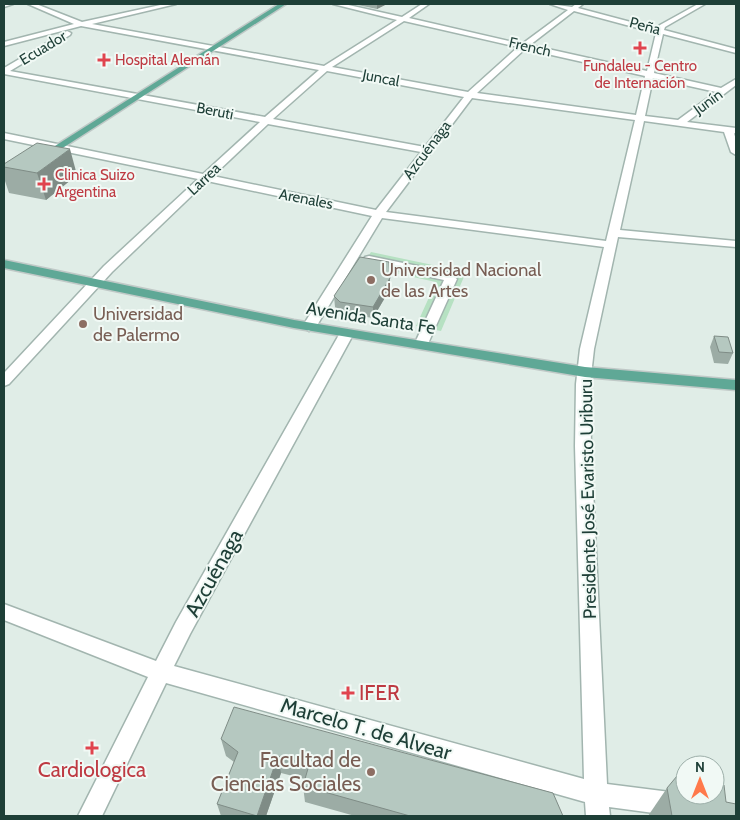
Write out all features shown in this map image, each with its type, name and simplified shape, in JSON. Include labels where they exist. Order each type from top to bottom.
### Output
[{"type":"main road","points":[[34,162],[283,4]]},
{"type":"main road","name":"Avenida Santa Fe","points":[[4,264],[309,327],[585,372],[736,385]]},
{"type":"street","points":[[4,5],[10,4]]},
{"type":"street","name":"Juncal","points":[[30,4],[81,24],[470,95],[732,131]]},
{"type":"street","points":[[4,44],[81,24],[173,4]]},
{"type":"street","name":"French","points":[[336,4],[724,90]]},
{"type":"street","name":"Larrea","points":[[4,381],[95,283],[266,121],[326,68],[426,4]]},
{"type":"street","name":"Peña","points":[[553,4],[577,6],[736,51]]},
{"type":"street","points":[[660,30],[662,26],[702,4]]},
{"type":"street","name":"Azcuénaga","points":[[309,327],[379,214],[426,150],[470,95],[525,46],[577,6]]},
{"type":"street","name":"Ecuador","points":[[4,72],[81,24]]},
{"type":"street","name":"Presidente José Evaristo Uriburu","points":[[597,805],[583,446],[585,372],[587,350],[660,30]]},
{"type":"street","points":[[50,32],[60,32],[63,34],[62,36]]},
{"type":"street","name":"Beruti","points":[[4,72],[426,150]]},
{"type":"street","name":"Junín","points":[[680,123],[736,81]]},
{"type":"street","name":"Junín","points":[[732,131],[736,152]]},
{"type":"street","name":"Arenales","points":[[4,136],[379,214],[613,239],[736,244]]},
{"type":"street","points":[[353,257],[443,275],[451,279],[421,345]]},
{"type":"street","name":"Azcuénaga","points":[[90,816],[161,672],[347,333]]},
{"type":"street","name":"Marcelo T. de Alvear","points":[[4,612],[161,672],[597,805],[699,808]]},
{"type":"green space","points":[[371,252],[466,272],[441,331],[416,326],[436,282],[362,266]]},
{"type":"building","points":[[37,143],[70,149],[37,173],[4,167],[4,164]]},
{"type":"building","points":[[360,257],[389,262],[390,278],[373,307],[340,302],[334,296]]},
{"type":"building","points":[[714,336],[728,337],[733,353],[719,352]]},
{"type":"building","points":[[234,707],[553,793],[563,816],[410,816],[303,786],[309,765],[278,756],[257,816],[217,804],[238,752],[221,739]]},
{"type":"building","points":[[675,778],[675,805],[725,805],[725,794],[726,802],[736,804],[736,816],[672,816],[667,788]]},
{"type":"place","name":"Fundaleu - Centro de Internación","points":[[640,48]]},
{"type":"place","name":"Hospital Alemán","points":[[104,60]]},
{"type":"place","name":"Clinica Suizo Argentina","points":[[44,184]]},
{"type":"place","name":"Universidad Nacional de las Artes","points":[[371,280]]},
{"type":"place","name":"Universidad de Palermo","points":[[83,324]]},
{"type":"place","name":"IFER","points":[[348,693]]},
{"type":"place","name":"Cardiologica","points":[[92,748]]},
{"type":"place","name":"Facultad de Ciencias Sociales","points":[[371,772]]}]
